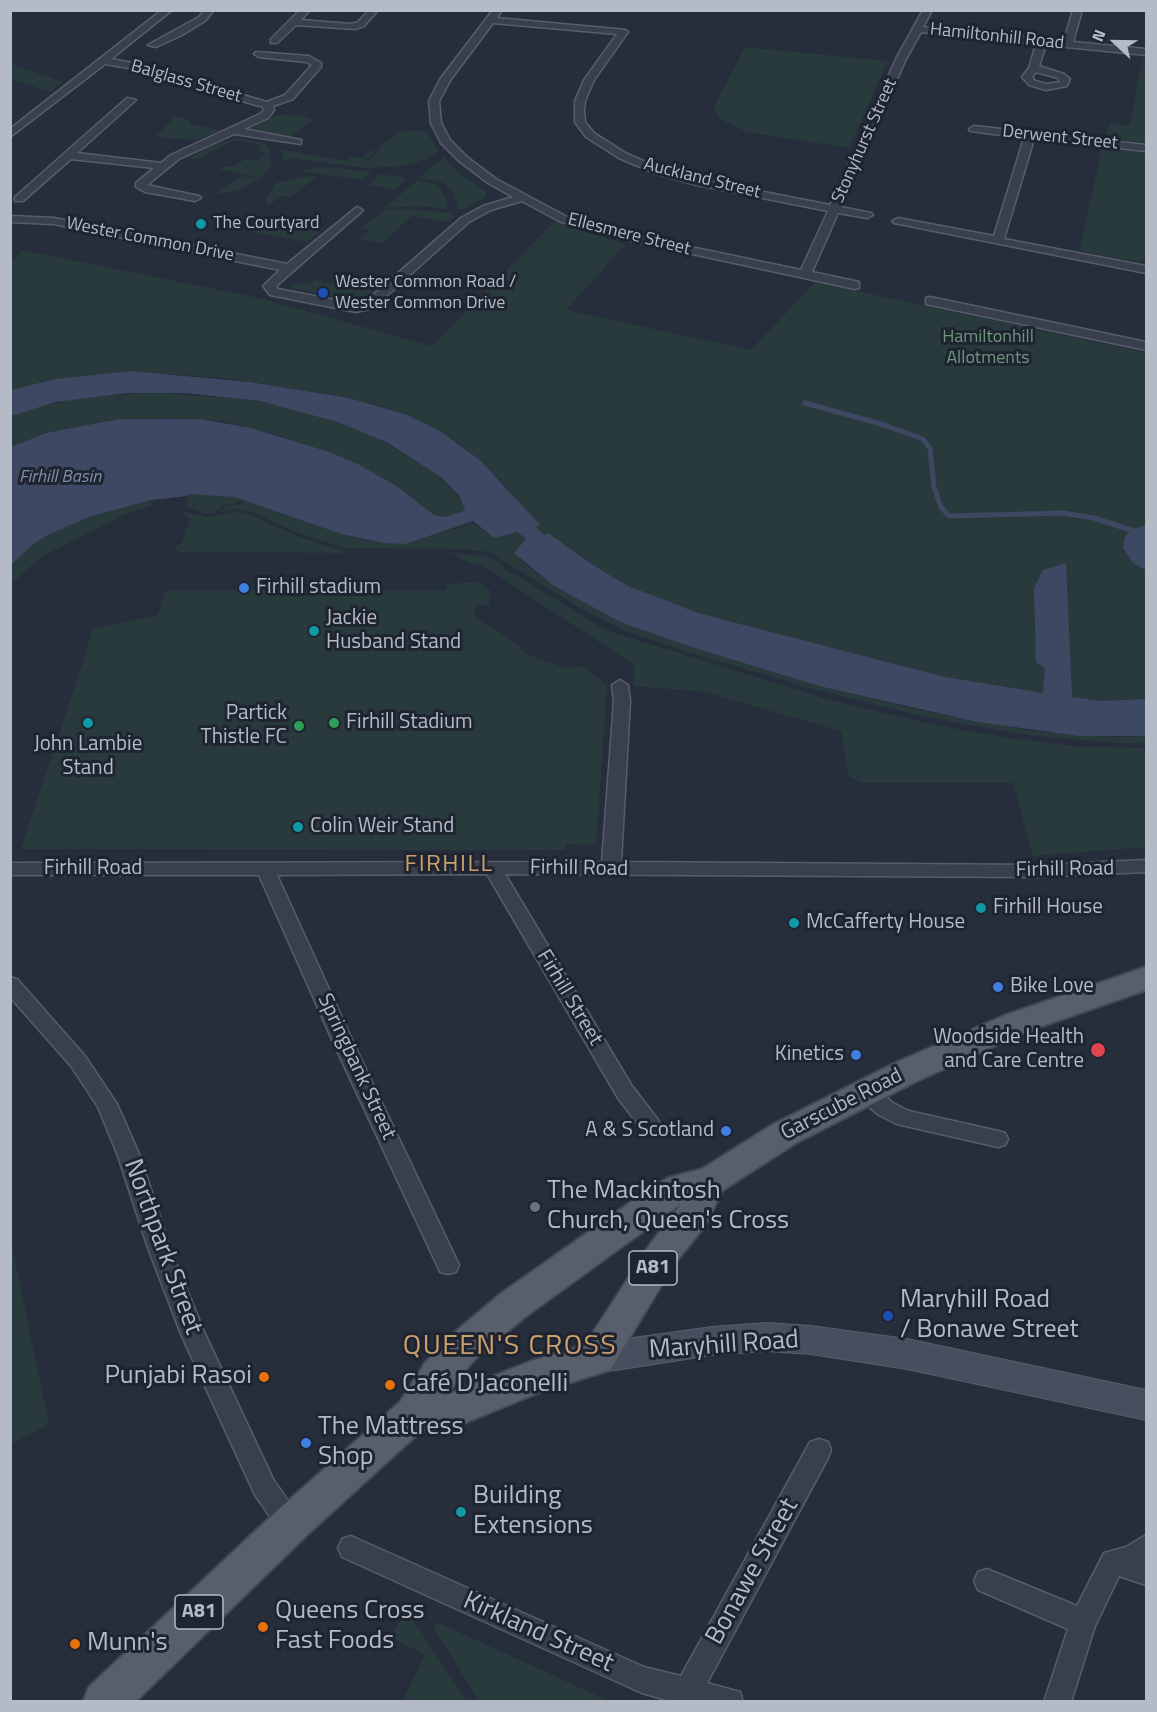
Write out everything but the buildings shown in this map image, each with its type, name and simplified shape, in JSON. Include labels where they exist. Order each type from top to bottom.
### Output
[{"type":"main road","name":"Garscube Road","points":[[413,1413],[438,1376],[461,1349],[512,1306],[663,1198],[680,1188],[711,1180],[784,1134],[865,1092],[1017,1023],[1146,978]]},
{"type":"main road","name":"A81","points":[[597,1358],[663,1253],[692,1217],[711,1180]]},
{"type":"main road","name":"Maryhill Road","points":[[413,1413],[450,1412],[534,1377],[597,1358]]},
{"type":"main road","name":"A81","points":[[104,1701],[413,1413]]},
{"type":"street","points":[[153,45],[202,19],[210,10]]},
{"type":"street","points":[[249,64],[306,10]]},
{"type":"street","points":[[294,22],[352,27],[361,24],[374,10]]},
{"type":"street","points":[[490,20],[498,10]]},
{"type":"street","name":"Stonyhurst Street","points":[[804,274],[901,59],[928,10]]},
{"type":"street","points":[[1068,44],[1078,10]]},
{"type":"street","points":[[10,134],[104,61],[171,14],[202,19]]},
{"type":"street","name":"Auckland Street","points":[[490,20],[622,32],[589,80],[580,101],[580,122],[590,135],[631,160],[676,177],[867,215]]},
{"type":"street","name":"Ellesmere Street","points":[[490,20],[446,78],[434,101],[436,123],[445,141],[463,159],[492,181],[565,220],[622,236],[855,285]]},
{"type":"street","name":"Hamiltonhill Road","points":[[919,29],[1146,52]]},
{"type":"street","points":[[1034,68],[1042,41]]},
{"type":"street","points":[[195,198],[145,189],[140,185],[175,157],[264,116],[269,111],[267,105],[289,97],[318,65],[309,59],[259,54]]},
{"type":"street","name":"Balglass Street","points":[[104,61],[130,65],[267,105]]},
{"type":"street","points":[[19,199],[131,100]]},
{"type":"street","name":"Derwent Street","points":[[974,129],[1146,148]]},
{"type":"street","points":[[231,130],[297,142]]},
{"type":"street","points":[[998,241],[1030,135]]},
{"type":"street","points":[[68,155],[162,166]]},
{"type":"street","points":[[357,210],[268,286],[274,292],[356,308],[369,305],[459,224],[487,208],[521,198]]},
{"type":"street","name":"Wester Common Drive","points":[[10,219],[54,221],[288,268]]},
{"type":"street","points":[[898,221],[1146,270]]},
{"type":"street","points":[[930,301],[1146,346]]},
{"type":"street","points":[[611,870],[622,701],[620,685]]},
{"type":"street","name":"Firhill Road","points":[[10,869],[492,868],[1061,871],[1146,866]]},
{"type":"street","name":"Springbank Street","points":[[265,868],[344,1044],[448,1265]]},
{"type":"street","name":"Firhill Street","points":[[492,868],[625,1092],[651,1126]]},
{"type":"street","name":"Northpark Street","points":[[10,984],[78,1061],[107,1104],[129,1156],[159,1248],[193,1334],[264,1487],[280,1510],[294,1522]]},
{"type":"street","points":[[865,1092],[886,1109],[904,1118],[998,1139]]},
{"type":"street","name":"Maryhill Road","points":[[597,1358],[712,1341],[767,1337],[811,1340],[907,1354],[1146,1405]]},
{"type":"street","name":"Bonawe Street","points":[[687,1693],[819,1450]]},
{"type":"street","points":[[1113,1562],[1132,1558],[1146,1546]]},
{"type":"street","name":"Kirkland Street","points":[[351,1548],[642,1680],[687,1693],[730,1701]]},
{"type":"street","points":[[1113,1562],[1146,1573]]},
{"type":"street","points":[[1057,1701],[1083,1622],[1113,1562]]},
{"type":"street","points":[[987,1581],[1083,1622]]},
{"type":"green space","points":[[745,47],[888,61],[849,148],[747,132],[720,119],[714,107]]},
{"type":"green space","points":[[1142,59],[1146,60],[1146,143],[1105,139],[1110,123],[1130,126]]},
{"type":"green space","points":[[11,64],[63,82],[50,92],[11,79]]},
{"type":"green space","points":[[280,114],[307,117],[313,120],[289,137],[254,129],[254,126]]},
{"type":"green space","points":[[175,116],[191,121],[189,124],[220,130],[197,140],[155,137]]},
{"type":"green space","points":[[419,130],[429,135],[439,151],[426,159],[405,166],[367,168],[295,159],[283,160],[281,149],[345,161],[352,157],[362,158],[371,150],[374,151],[365,160],[368,161],[381,149],[378,148],[399,132]]},
{"type":"green space","points":[[236,138],[264,143],[270,150],[271,162],[268,171],[261,178],[219,169],[223,166],[231,167],[246,159],[257,161],[267,154],[259,151],[262,149],[259,145],[234,140],[199,159],[189,158],[212,145]]},
{"type":"green space","points":[[1100,148],[1146,153],[1146,260],[1139,262],[1079,251],[1101,155],[1098,155]]},
{"type":"green space","points":[[444,157],[454,169],[486,192],[486,197],[464,209],[458,209],[454,194],[444,183],[420,177]]},
{"type":"green space","points":[[320,167],[372,172],[362,180],[299,171]]},
{"type":"green space","points":[[380,174],[407,178],[396,190],[368,185]]},
{"type":"green space","points":[[240,176],[260,179],[236,191],[201,196],[208,193],[214,194]]},
{"type":"green space","points":[[307,176],[317,177],[291,197],[282,196],[269,205],[265,201],[275,183]]},
{"type":"green space","points":[[418,180],[437,185],[447,199],[448,209],[422,206],[384,208]]},
{"type":"green space","points":[[384,210],[422,210],[450,213],[455,217],[447,222],[412,216],[382,243],[359,239],[369,230],[362,228]]},
{"type":"green space","points":[[268,217],[324,228],[307,242],[250,232]]},
{"type":"green space","name":"Hamiltonhill Allotments","points":[[554,222],[626,244],[566,310],[751,350],[815,282],[1146,353],[1146,699],[1101,701],[987,686],[698,613],[660,600],[628,586],[593,565],[548,533],[544,535],[536,526],[539,525],[498,478],[460,444],[405,414],[380,406],[349,398],[234,379],[131,371],[55,379],[11,390],[11,263],[22,250],[259,298],[432,346]]},
{"type":"green space","points":[[314,280],[372,291],[361,302],[289,288],[295,283],[309,285]]},
{"type":"green space","points":[[155,392],[260,401],[313,414],[363,431],[427,466],[454,489],[465,511],[444,517],[434,515],[398,487],[358,464],[277,435],[227,422],[176,418],[119,419],[46,433],[11,447],[11,416],[21,411],[79,398]]},
{"type":"green space","points":[[189,494],[218,494],[241,499],[237,503],[223,505],[214,513],[204,513],[185,506],[187,500],[192,499],[187,499]]},
{"type":"green space","points":[[151,500],[151,506],[127,513],[41,557],[11,584],[11,565],[32,545],[48,535],[89,517]]},
{"type":"green space","points":[[244,501],[365,540],[406,544],[472,523],[494,538],[517,532],[526,539],[520,560],[554,586],[620,622],[694,648],[823,687],[924,711],[1034,731],[1105,737],[1146,736],[1146,743],[1033,736],[926,717],[814,689],[684,651],[622,630],[580,608],[489,552],[461,549],[345,548],[301,534],[252,512],[239,509],[220,511]]},
{"type":"green space","points":[[184,512],[206,517],[233,512],[245,513],[300,537],[348,553],[179,552],[173,547],[182,543],[190,519],[183,514]]},
{"type":"green space","points":[[449,553],[485,556],[500,562],[507,572],[518,576],[605,630],[830,700],[935,725],[1010,738],[1075,746],[1146,748],[1146,847],[1033,856],[1013,783],[862,783],[848,776],[841,731],[705,692],[634,686],[634,665],[479,563],[474,565]]},
{"type":"green space","name":"Firhill Stadium","points":[[477,582],[491,591],[489,600],[491,605],[476,605],[475,617],[519,646],[525,654],[566,668],[582,666],[607,685],[596,845],[566,844],[565,850],[21,849],[92,629],[158,615],[166,590],[445,590],[447,584]]},
{"type":"green space","points":[[10,1237],[49,1424],[11,1444],[10,1444]]},
{"type":"green space","points":[[407,1612],[467,1701],[411,1701],[404,1698],[425,1655],[389,1636]]},
{"type":"green space","points":[[439,1623],[609,1701],[479,1701],[433,1627]]},
{"type":"water","name":"Firhill Basin","points":[[131,371],[250,382],[349,398],[405,414],[443,433],[481,461],[540,525],[536,527],[544,535],[548,533],[593,565],[628,586],[698,613],[945,677],[1043,693],[1045,668],[1036,662],[1034,588],[1043,570],[1066,563],[1072,697],[1101,701],[1146,699],[1146,736],[1079,736],[978,722],[823,687],[694,648],[620,622],[554,586],[514,553],[526,539],[517,532],[494,538],[473,521],[406,544],[384,543],[342,534],[234,497],[189,494],[188,496],[151,500],[89,517],[48,535],[32,545],[11,565],[11,447],[46,433],[119,419],[200,419],[251,428],[329,452],[358,464],[398,487],[434,515],[444,517],[465,511],[459,495],[441,477],[388,443],[338,422],[260,401],[185,393],[127,393],[56,402],[11,416],[11,390],[55,379]]},
{"type":"water","points":[[1146,525],[1146,570],[1133,563],[1123,548],[1125,537],[1131,530]]},
{"type":"waterway","points":[[805,403],[881,424],[923,439],[930,448],[934,487],[941,507],[949,516],[1063,513],[1094,518],[1146,535]]},
{"type":"place","name":"The Courtyard","points":[[201,224]]},
{"type":"place","name":"Wester Common Road / Wester Common Drive","points":[[323,293]]},
{"type":"place","name":"Firhill stadium","points":[[244,588]]},
{"type":"place","name":"Jackie Husband Stand","points":[[314,631]]},
{"type":"place","name":"John Lambie Stand","points":[[88,723]]},
{"type":"place","name":"Firhill Stadium","points":[[334,723]]},
{"type":"place","name":"Partick Thistle FC","points":[[299,726]]},
{"type":"place","name":"Colin Weir Stand","points":[[298,827]]},
{"type":"place","name":"Firhill House","points":[[981,908]]},
{"type":"place","name":"McCafferty House","points":[[794,923]]},
{"type":"place","name":"Bike Love","points":[[998,987]]},
{"type":"place","name":"Woodside Health and Care Centre","points":[[1098,1050]]},
{"type":"place","name":"Kinetics","points":[[856,1055]]},
{"type":"place","name":"A & S Scotland","points":[[726,1131]]},
{"type":"place","name":"The Mackintosh Church, Queen's Cross","points":[[535,1207]]},
{"type":"place","name":"Maryhill Road / Bonawe Street","points":[[888,1316]]},
{"type":"place","name":"Punjabi Rasoi","points":[[264,1377]]},
{"type":"place","name":"Café D'Jaconelli","points":[[390,1385]]},
{"type":"place","name":"The Mattress Shop","points":[[306,1443]]},
{"type":"place","name":"Building Extensions","points":[[461,1512]]},
{"type":"place","name":"Queens Cross Fast Foods","points":[[263,1627]]},
{"type":"place","name":"Munn's","points":[[75,1644]]},
{"type":"district","name":"FIRHILL","points":[[449,865]]},
{"type":"district","name":"QUEEN'S CROSS","points":[[510,1347]]}]
